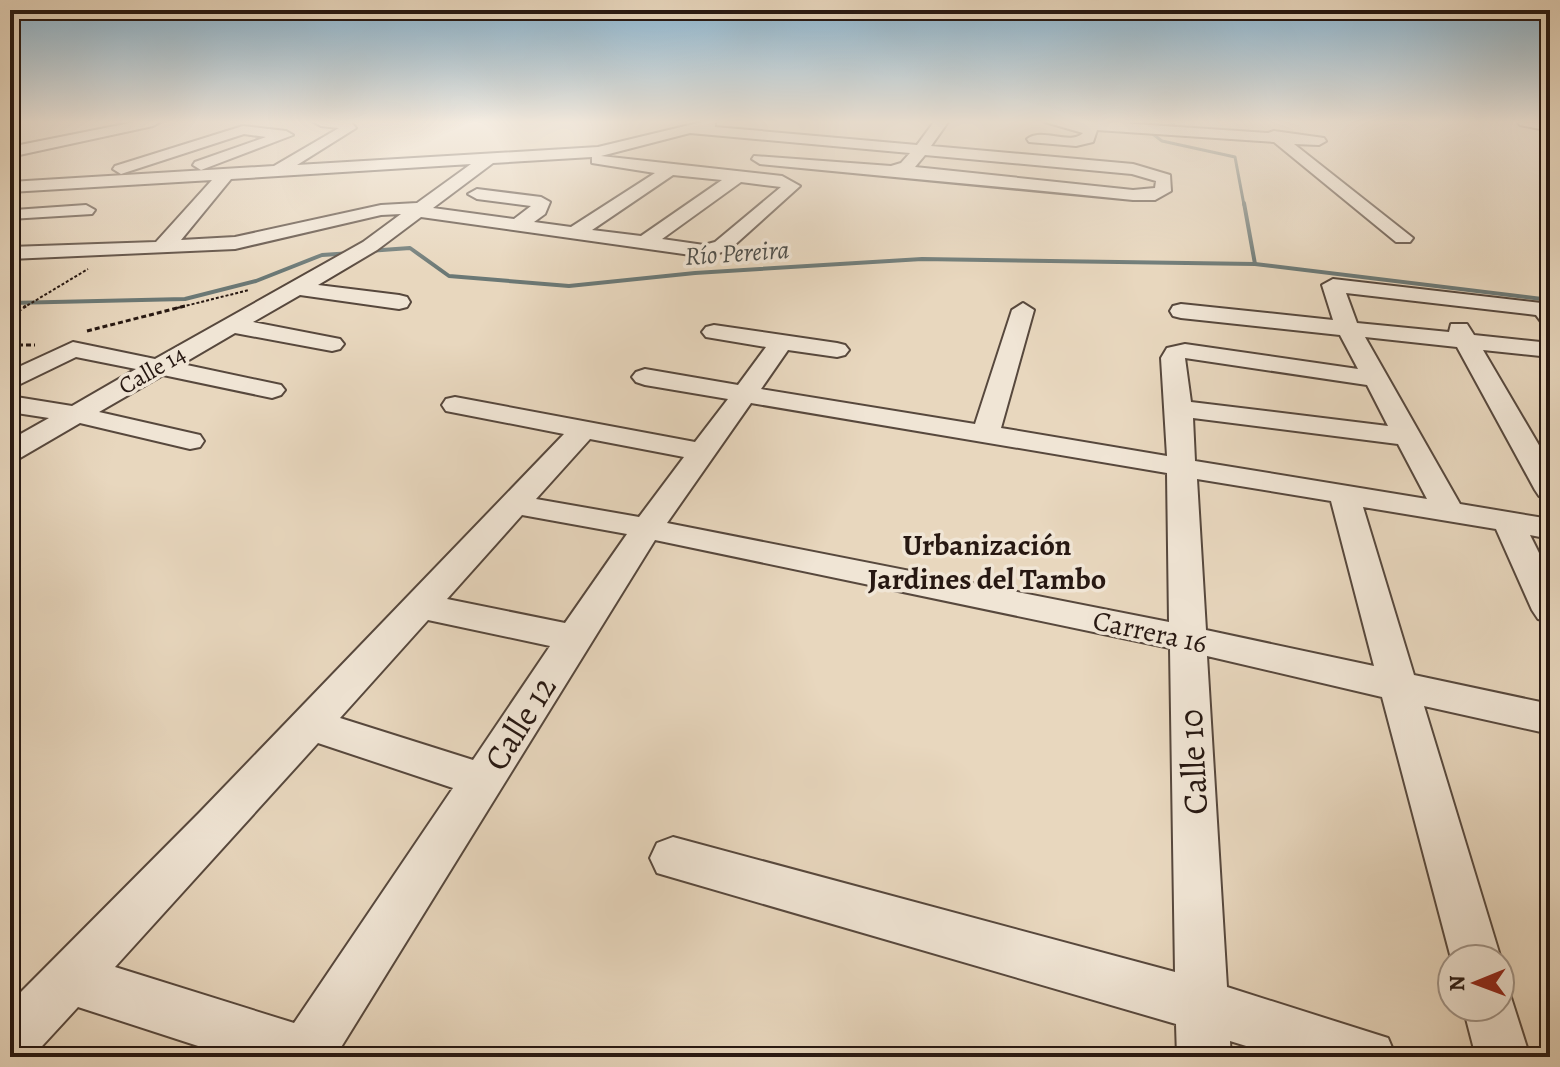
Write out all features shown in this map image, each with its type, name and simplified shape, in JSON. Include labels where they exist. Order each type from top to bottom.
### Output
[{"type":"street","points":[[80,183],[114,172]]},
{"type":"street","points":[[163,178],[181,172]]},
{"type":"street","points":[[10,187],[279,172]]},
{"type":"street","name":"Calle 14","points":[[10,452],[347,260],[471,172]]},
{"type":"street","points":[[577,231],[667,172]]},
{"type":"street","points":[[690,172],[787,181],[792,186],[722,246],[705,251]]},
{"type":"street","points":[[916,172],[1133,195],[1155,195],[1163,191],[1164,178],[1144,172]]},
{"type":"street","points":[[1320,172],[1403,238]]},
{"type":"street","points":[[166,246],[226,174]]},
{"type":"street","points":[[647,241],[738,176]]},
{"type":"street","points":[[12,217],[33,186]]},
{"type":"street","points":[[477,194],[541,202],[539,210],[519,224]]},
{"type":"street","points":[[10,253],[235,243],[381,210],[419,209],[734,256]]},
{"type":"street","points":[[12,217],[86,210]]},
{"type":"street","points":[[1449,512],[1349,328],[1333,285],[1543,309],[1550,318]]},
{"type":"street","points":[[295,288],[399,302]]},
{"type":"street","points":[[1443,298],[1550,490]]},
{"type":"street","points":[[986,434],[1023,310]]},
{"type":"street","points":[[1181,311],[1550,350]]},
{"type":"street","points":[[230,325],[332,344]]},
{"type":"street","points":[[714,332],[837,350]]},
{"type":"street","points":[[10,381],[78,340],[160,365],[272,390]]},
{"type":"street","name":"Calle 12","points":[[305,1055],[647,528],[782,342]]},
{"type":"street","name":"Calle 10","points":[[1204,1032],[1179,408],[1173,358],[1176,353],[1185,351],[1376,379]]},
{"type":"street","points":[[645,377],[1550,529]]},
{"type":"street","points":[[10,404],[74,414],[190,441]]},
{"type":"street","points":[[455,405],[701,452]]},
{"type":"street","points":[[1179,408],[1408,437]]},
{"type":"street","points":[[10,1041],[311,725],[583,430]]},
{"type":"street","points":[[1344,495],[1472,943]]},
{"type":"street","name":"Carrera 16","points":[[514,504],[647,528],[1187,639],[1550,719]]},
{"type":"street","points":[[1508,522],[1550,610]]},
{"type":"street","points":[[420,606],[574,638]]},
{"type":"street","points":[[311,725],[484,781]]},
{"type":"street","points":[[673,858],[1204,1032],[1369,1057]]},
{"type":"street","points":[[72,979],[305,1055]]},
{"type":"street","points":[[1493,1023],[1503,1057]]},
{"type":"path","points":[[10,316],[102,260],[112,250]]},
{"type":"path","points":[[78,340],[258,288]]},
{"type":"path","points":[[10,345],[41,343]]},
{"type":"waterway","name":"Río Pereira","points":[[1238,172],[1244,205]]},
{"type":"waterway","name":"Río Pereira","points":[[1244,203],[1255,264]]},
{"type":"waterway","name":"Río Pereira","points":[[368,251],[410,248],[449,276],[569,286],[695,273],[922,259],[1255,264]]},
{"type":"waterway","name":"Río Pereira","points":[[10,303],[185,299],[256,281],[322,255],[352,253]]},
{"type":"waterway","points":[[1255,264],[1550,300]]},
{"type":"district","name":"Urbanización Jardines del Tambo","points":[[987,562]]}]
